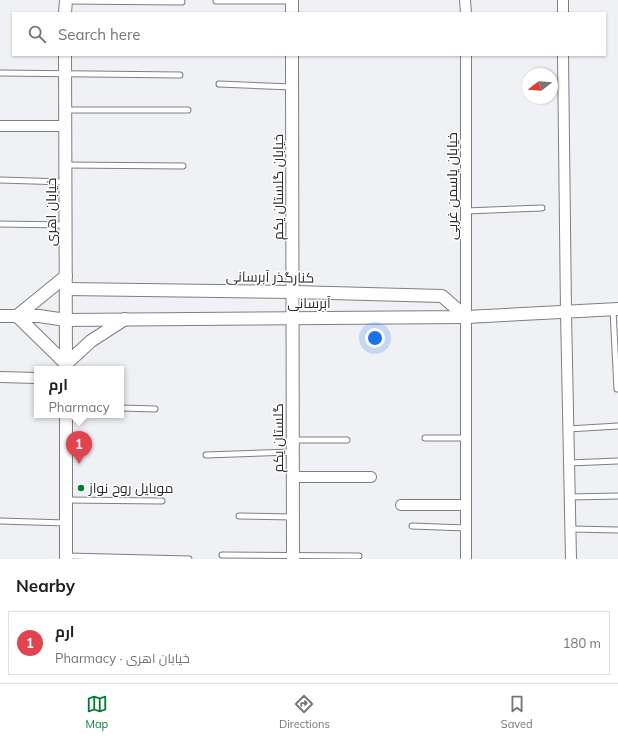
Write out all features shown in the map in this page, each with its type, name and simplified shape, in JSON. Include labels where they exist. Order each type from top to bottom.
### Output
[{"type":"street","points":[[466,0],[466,12]]},
{"type":"street","points":[[563,0],[563,12]]},
{"type":"street","name":"خیابان اهری","points":[[66,56],[66,366]]},
{"type":"street","name":"خیابان گلستان یکم","points":[[292,56],[294,318]]},
{"type":"street","name":"خیابان یاسمن غربی","points":[[466,56],[466,559]]},
{"type":"street","points":[[563,56],[568,429],[572,559]]},
{"type":"street","points":[[0,126],[66,126]]},
{"type":"street","points":[[65,366],[17,316],[66,276]]},
{"type":"street","name":"کنارگذر آبرسانی","points":[[66,289],[294,292],[442,296],[466,317]]},
{"type":"street","name":"آبرسانی","points":[[0,316],[39,316],[66,320],[466,317],[616,309]]},
{"type":"street","name":"گلستان یکم","points":[[293,558],[294,318]]},
{"type":"street","points":[[67,366],[91,341],[125,319]]},
{"type":"street","points":[[0,377],[34,378]]},
{"type":"street","points":[[66,418],[66,558]]},
{"type":"street","points":[[293,477],[371,477]]},
{"type":"street","points":[[401,505],[466,505]]},
{"type":"lane","points":[[216,1],[292,5]]},
{"type":"lane","points":[[66,5],[182,2]]},
{"type":"lane","points":[[0,73],[180,75]]},
{"type":"lane","points":[[219,84],[293,87]]},
{"type":"lane","points":[[66,110],[188,110]]},
{"type":"lane","points":[[66,165],[183,166]]},
{"type":"lane","points":[[0,180],[66,182]]},
{"type":"lane","points":[[466,211],[542,208]]},
{"type":"lane","points":[[0,224],[66,225]]},
{"type":"lane","points":[[616,309],[617,389]]},
{"type":"lane","points":[[124,408],[155,409]]},
{"type":"lane","points":[[568,429],[618,426]]},
{"type":"lane","points":[[425,438],[466,438]]},
{"type":"lane","points":[[206,455],[347,440]]},
{"type":"lane","points":[[569,463],[618,461]]},
{"type":"lane","points":[[570,497],[618,496]]},
{"type":"lane","points":[[66,500],[162,501]]},
{"type":"lane","points":[[239,516],[293,517]]},
{"type":"lane","points":[[0,521],[66,522]]},
{"type":"lane","points":[[412,526],[466,528]]},
{"type":"lane","points":[[571,529],[618,530]]},
{"type":"lane","points":[[222,555],[293,558],[359,556]]},
{"type":"lane","points":[[66,558],[189,559]]},
{"type":"place","name":"ارم","points":[[79,464]]},
{"type":"place","name":"موبایل روح نواز","points":[[81,488]]}]
